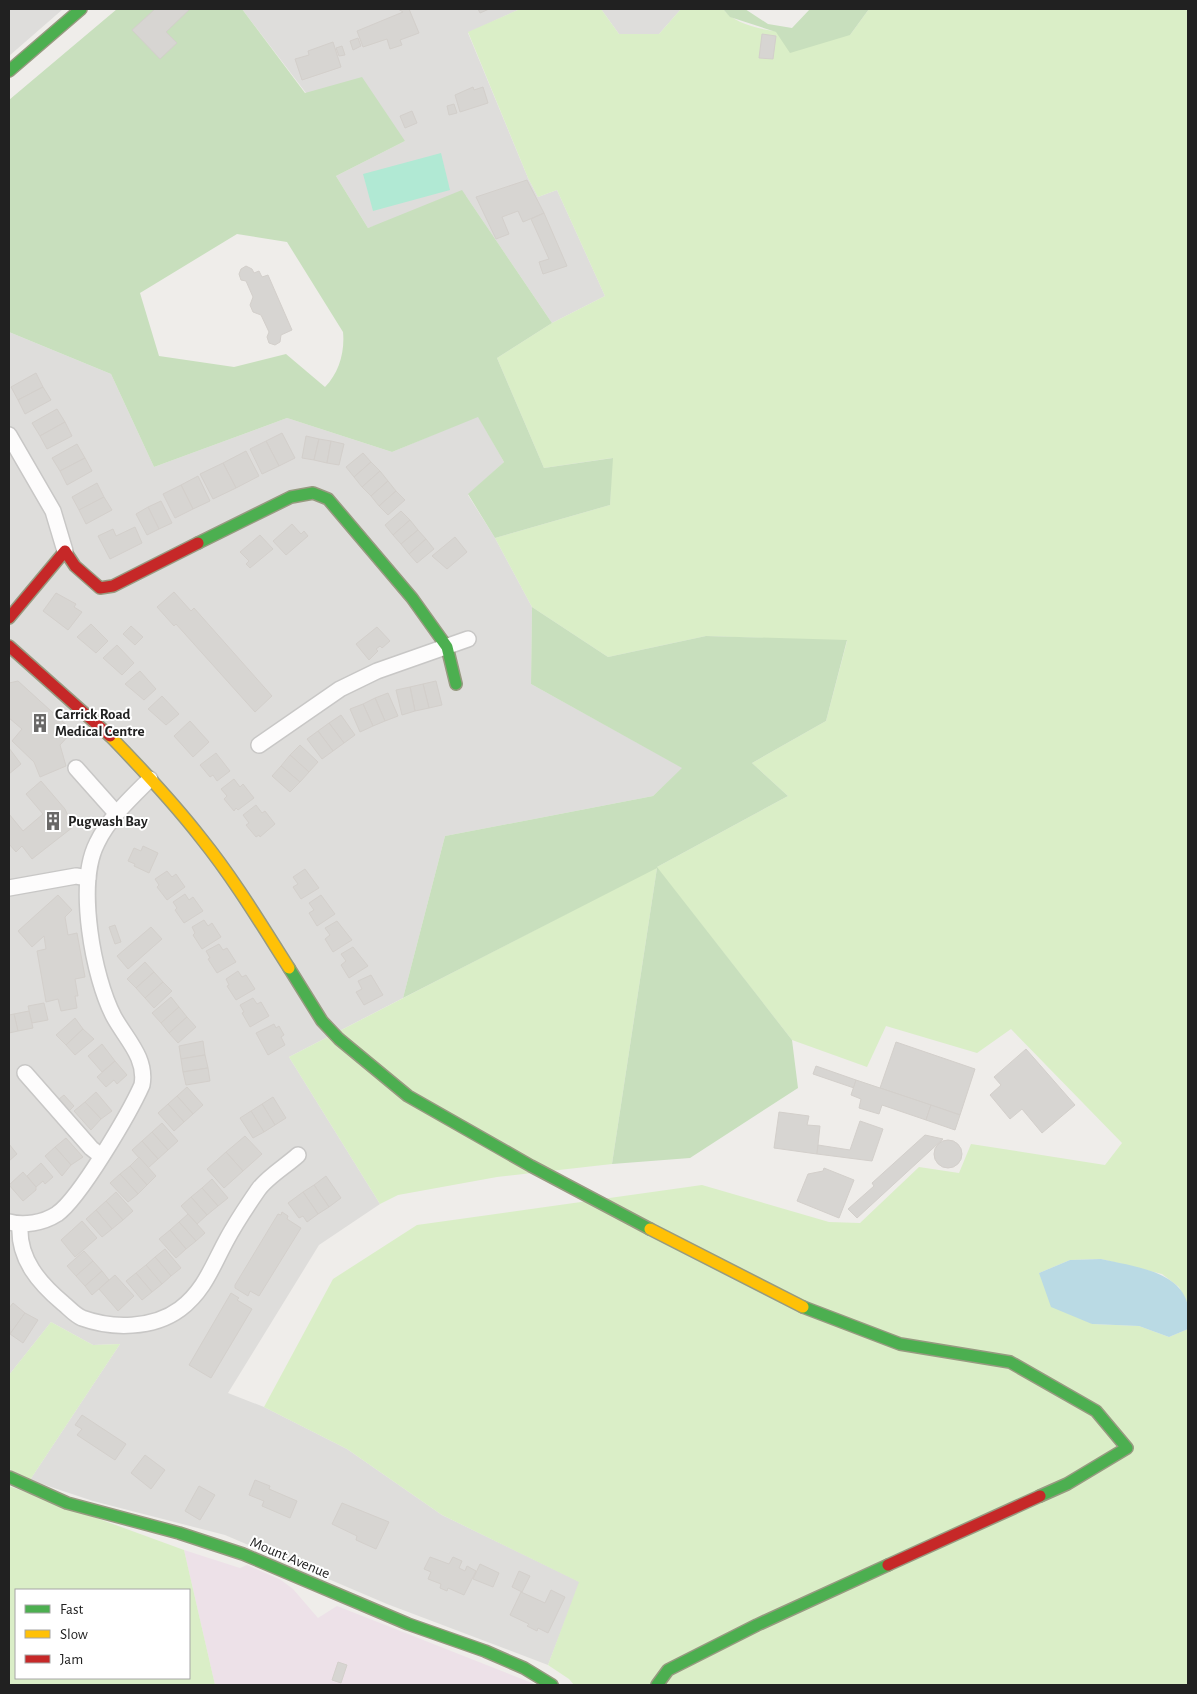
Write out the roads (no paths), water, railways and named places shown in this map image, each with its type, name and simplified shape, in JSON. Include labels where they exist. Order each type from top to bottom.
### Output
[{"type":"street","points":[[9,71],[81,9]]},
{"type":"street","points":[[9,435],[53,511],[65,551],[75,566],[100,588],[113,586],[291,497],[313,493],[328,500],[412,598],[447,647],[456,684]]},
{"type":"street","points":[[9,618],[65,551]]},
{"type":"street","points":[[259,745],[340,688],[377,671],[468,639]]},
{"type":"street","points":[[9,646],[101,727],[150,779],[203,840],[227,873],[294,974],[322,1021],[339,1039],[408,1096],[531,1166],[792,1303],[900,1344],[1010,1362],[1096,1411],[1127,1448],[1067,1484],[756,1625],[668,1670],[657,1685]]},
{"type":"street","points":[[76,768],[116,813]]},
{"type":"street","points":[[150,779],[116,813],[96,844],[88,878],[88,905],[100,981],[115,1018],[134,1048],[144,1077],[137,1096],[101,1156],[67,1204],[56,1214],[14,1224],[28,1266],[50,1293],[80,1317],[112,1324],[138,1325],[164,1318],[180,1309],[201,1289],[227,1240],[260,1188],[298,1155]]},
{"type":"street","points":[[9,888],[76,876],[88,878]]},
{"type":"street","points":[[25,1073],[91,1148],[101,1156]]},
{"type":"street","name":"Mount Avenue","points":[[9,1477],[67,1503],[178,1533],[243,1554],[408,1624],[485,1651],[524,1668],[552,1685]]},
{"type":"water","points":[[1101,1259],[1139,1267],[1165,1277],[1176,1284],[1188,1306],[1188,1329],[1169,1337],[1139,1326],[1092,1324],[1051,1307],[1039,1273],[1070,1260]]},
{"type":"place","name":"Carrick Road Medical Centre","points":[[40,723]]},
{"type":"place","name":"Pugwash Bay","points":[[53,821]]}]
